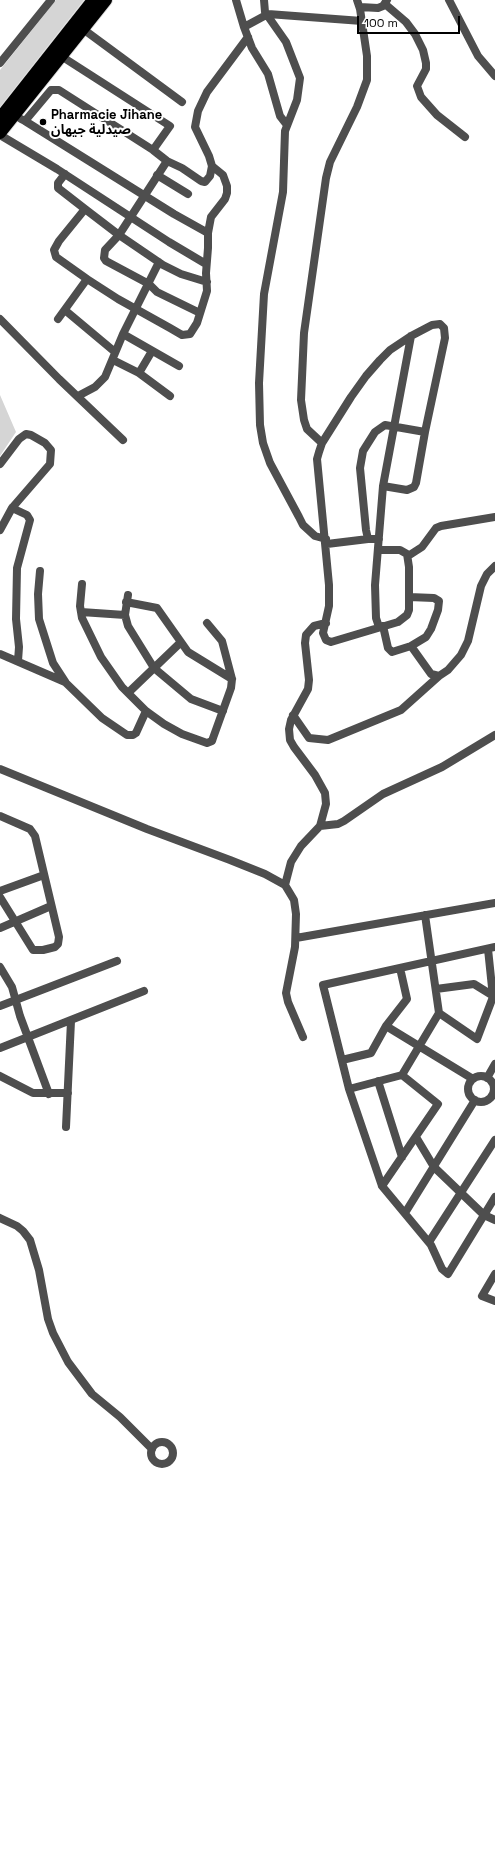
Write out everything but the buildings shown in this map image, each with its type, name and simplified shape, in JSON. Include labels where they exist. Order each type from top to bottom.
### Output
[{"type":"highway","points":[[0,118],[93,0]]},
{"type":"highway","points":[[0,134],[106,0]]},
{"type":"street","points":[[0,63],[51,0]]},
{"type":"street","points":[[236,0],[244,28],[268,74],[280,116],[287,125]]},
{"type":"street","points":[[264,0],[266,14],[286,42],[300,78],[297,100],[287,125],[284,140],[285,178],[283,199],[267,277],[262,312],[259,383],[262,444],[270,463],[299,517],[304,525],[315,536],[326,541],[379,539]]},
{"type":"street","points":[[449,0],[478,56],[495,76]]},
{"type":"street","points":[[322,443],[307,429],[304,420],[301,400],[304,333],[327,173],[330,162],[357,107],[367,80],[367,56],[358,3],[378,8],[386,2],[406,22],[415,34],[423,50],[426,63],[426,69],[417,86],[421,97],[436,115],[466,137]]},
{"type":"street","points":[[244,28],[266,14],[362,21]]},
{"type":"street","points":[[83,29],[182,102]]},
{"type":"street","points":[[25,121],[51,90],[56,89],[153,150],[167,161],[182,168],[201,181],[208,180],[212,166],[209,156],[195,127],[198,111],[207,92],[248,37]]},
{"type":"street","points":[[61,56],[170,126],[153,150]]},
{"type":"street","points":[[14,115],[208,233]]},
{"type":"street","points":[[0,134],[129,217],[206,264]]},
{"type":"street","points":[[167,161],[129,217],[119,235],[105,250],[104,258],[111,264],[149,284],[157,292],[200,313]]},
{"type":"street","points":[[85,209],[59,241],[54,250],[56,257],[118,299],[184,335],[192,332],[205,297],[207,282],[206,264],[208,233],[211,217],[225,199],[227,193],[227,186],[223,175],[212,166]]},
{"type":"street","points":[[64,174],[58,183],[58,188],[119,235],[159,262],[181,274],[207,282]]},
{"type":"street","points":[[157,175],[188,194]]},
{"type":"street","points":[[78,396],[105,378],[123,334],[159,262]]},
{"type":"street","points":[[58,319],[66,311],[87,279]]},
{"type":"street","points":[[66,311],[114,356],[170,396]]},
{"type":"street","points":[[0,320],[123,440]]},
{"type":"street","points":[[382,486],[403,490],[414,487],[416,483],[445,338],[442,326],[436,324],[412,336],[390,350],[366,376],[322,443],[318,459],[329,585],[326,623],[323,637],[328,641],[398,622],[405,618],[409,610],[408,556]]},
{"type":"street","points":[[123,334],[179,366]]},
{"type":"street","points":[[409,597],[438,599],[439,603],[431,629],[426,636],[411,646],[397,652],[391,652],[376,618],[375,585],[382,486],[412,336]]},
{"type":"street","points":[[139,373],[152,350]]},
{"type":"street","points":[[368,539],[361,487],[360,460],[363,451],[375,432],[385,425],[393,425],[425,432]]},
{"type":"street","points":[[0,464],[19,439],[26,434],[32,435],[45,443],[51,450],[50,464],[12,508],[0,530]]},
{"type":"street","points":[[12,508],[27,515],[30,520],[17,568],[16,619],[19,647],[18,661]]},
{"type":"street","points":[[408,556],[419,549],[436,528],[495,517]]},
{"type":"street","points":[[378,550],[400,550],[408,556]]},
{"type":"street","points":[[293,715],[307,736],[316,740],[328,740],[401,710],[439,676],[453,666],[461,655],[470,634],[481,586],[487,574],[495,566]]},
{"type":"street","points":[[40,571],[38,594],[39,619],[53,663],[66,682],[102,718],[127,735],[133,736],[146,711]]},
{"type":"street","points":[[82,584],[81,612],[101,657],[128,693],[146,711],[182,734],[207,743],[212,741],[231,688],[232,679],[222,641],[207,623]]},
{"type":"street","points":[[223,711],[191,700],[154,668],[128,626],[125,614],[127,599],[157,608],[180,643],[196,659],[232,679]]},
{"type":"street","points":[[81,612],[125,614]]},
{"type":"street","points":[[285,885],[293,858],[320,826],[326,804],[326,796],[318,780],[290,740],[289,725],[293,715],[303,700],[309,684],[305,652],[306,635],[314,626],[326,623]]},
{"type":"street","points":[[128,693],[180,643]]},
{"type":"street","points":[[411,646],[431,674],[439,676]]},
{"type":"street","points":[[0,654],[66,682]]},
{"type":"street","points":[[320,826],[338,824],[344,821],[383,794],[447,764],[495,735]]},
{"type":"street","points":[[0,769],[147,829],[265,874],[285,885],[294,900],[296,914],[296,938],[286,993],[288,1002],[303,1036]]},
{"type":"street","points":[[0,816],[26,827],[33,833],[59,937],[59,941],[55,946],[43,950],[33,950],[0,897]]},
{"type":"street","points":[[0,891],[44,875]]},
{"type":"street","points":[[296,938],[495,903]]},
{"type":"street","points":[[0,928],[51,906]]},
{"type":"street","points":[[349,1089],[402,1075],[439,1013],[425,915]]},
{"type":"street","points":[[439,1013],[477,1039],[494,997],[492,948],[323,985],[349,1089],[382,1186],[429,1242],[442,1269],[448,1274],[495,1197]]},
{"type":"street","points":[[0,1006],[117,962]]},
{"type":"street","points":[[0,967],[12,988],[49,1094]]},
{"type":"street","points":[[342,1060],[371,1053],[386,1026],[407,999],[400,968]]},
{"type":"street","points":[[436,989],[474,984],[494,997]]},
{"type":"street","points":[[0,1048],[29,1038],[144,991]]},
{"type":"street","points":[[66,1127],[71,1021]]},
{"type":"street","points":[[386,1026],[418,1047],[473,1079]]},
{"type":"street","points":[[487,1078],[495,1064]]},
{"type":"street","points":[[382,1186],[438,1104],[402,1075]]},
{"type":"street","points":[[0,1076],[28,1092],[49,1094],[68,1093]]},
{"type":"street","points":[[477,1076],[487,1078],[491,1081],[494,1091],[491,1097],[486,1101],[480,1102],[474,1100],[470,1096],[468,1090],[469,1084],[473,1079],[477,1076]]},
{"type":"street","points":[[378,1081],[402,1157]]},
{"type":"street","points":[[404,1213],[434,1167],[474,1100]]},
{"type":"street","points":[[416,1137],[434,1167],[484,1215],[495,1220]]},
{"type":"street","points":[[429,1242],[495,1140]]},
{"type":"street","points":[[0,1218],[24,1231],[30,1240],[39,1270],[48,1319],[57,1343],[68,1362],[92,1394],[120,1417],[152,1450]]},
{"type":"street","points":[[495,1274],[482,1296],[495,1301]]},
{"type":"shaded area","points":[[56,0],[84,0],[0,107],[0,70]]},
{"type":"shaded area","points":[[0,395],[16,432],[0,456]]},
{"type":"place","name":"Pharmacie Jihane صيدلية جيهان","points":[[43,122]]}]
